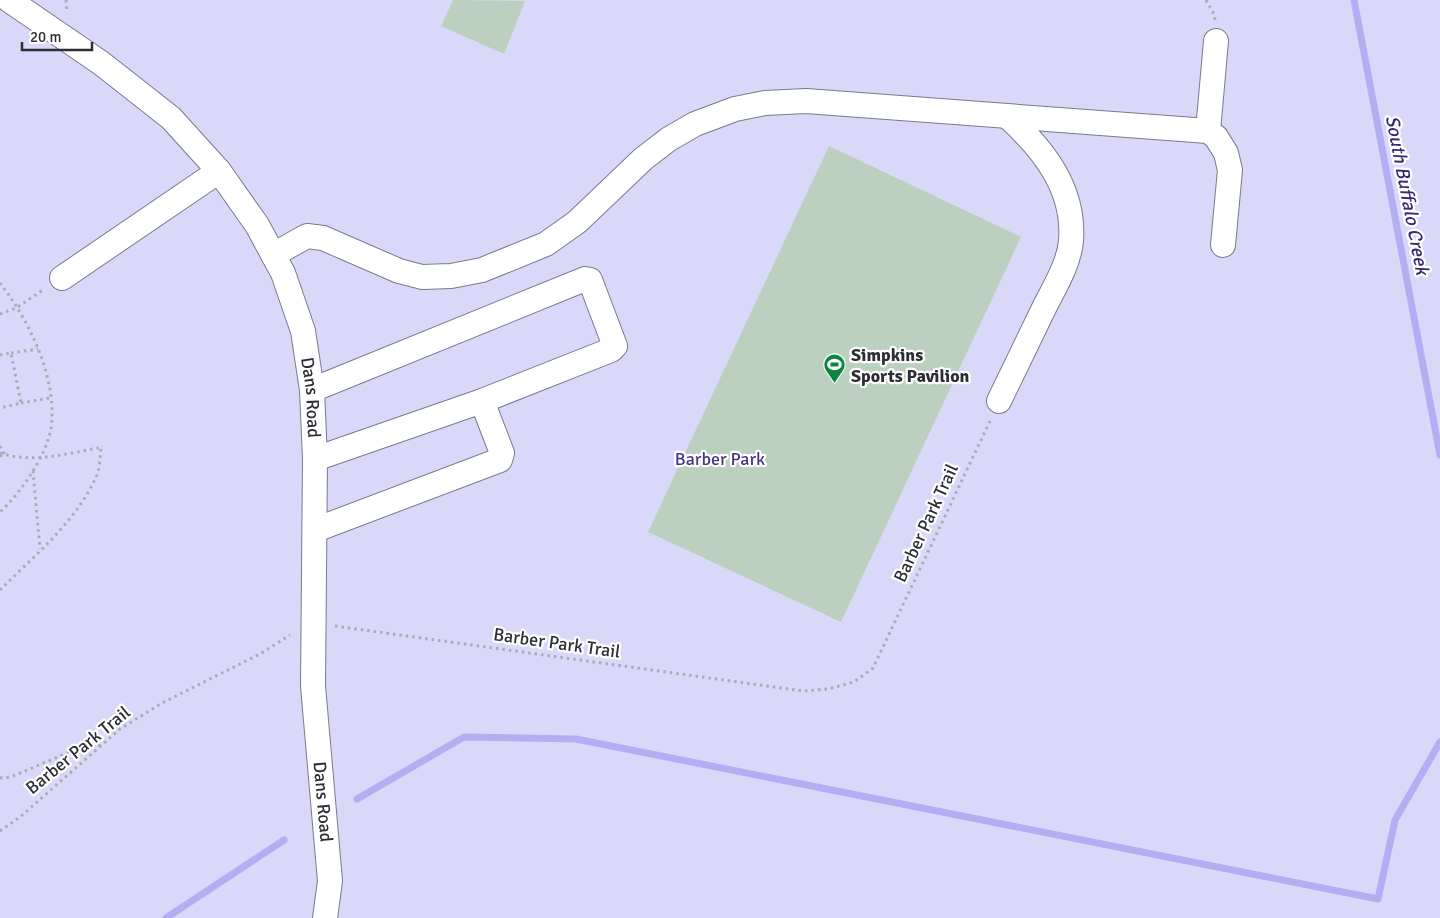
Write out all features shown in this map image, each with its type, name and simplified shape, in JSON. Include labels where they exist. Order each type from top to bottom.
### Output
[{"type":"lane","name":"Dans Road","points":[[9,0],[101,63],[171,118],[219,171],[258,225],[283,273],[303,331],[312,390],[315,459],[313,686],[330,881],[325,918]]},
{"type":"lane","points":[[1208,131],[1216,41]]},
{"type":"lane","points":[[273,255],[307,236],[323,238],[399,270],[422,277],[451,276],[482,270],[546,244],[577,222],[643,160],[669,139],[688,128],[735,109],[765,103],[806,101],[1208,131],[1216,137],[1226,153],[1230,170],[1224,245]]},
{"type":"lane","points":[[1000,401],[1064,268],[1071,242],[1070,214],[1062,186],[1048,159],[1031,138],[1008,117]]},
{"type":"lane","points":[[62,278],[219,171]]},
{"type":"lane","points":[[312,390],[585,279],[590,280],[615,346],[611,350],[482,401],[315,459]]},
{"type":"lane","points":[[315,530],[500,460],[502,453],[482,401]]},
{"type":"path","points":[[0,283],[36,342],[52,407],[51,429],[46,447],[22,488],[0,512]]},
{"type":"path","points":[[0,355],[38,349]]},
{"type":"path","points":[[11,353],[21,403]]},
{"type":"path","points":[[0,408],[50,398]]},
{"type":"path","name":"Barber Park Trail","points":[[0,832],[20,817],[120,729],[162,702],[260,654],[296,631],[314,624],[803,691],[828,689],[854,682],[873,668],[1000,401]]},
{"type":"path","points":[[0,446],[5,455]]},
{"type":"path","points":[[0,454],[24,458],[39,458],[102,448],[97,474],[66,524],[0,590]]},
{"type":"path","points":[[33,470],[40,550]]},
{"type":"path","points":[[0,778],[11,777],[74,750],[102,745]]},
{"type":"green space","name":"Barber Park","points":[[0,0],[1440,0],[1440,918],[0,918]]},
{"type":"building","points":[[453,0],[525,1],[504,54],[441,26]]},
{"type":"building","name":"Simpkins Sports Pavilion","points":[[829,146],[1021,237],[841,622],[648,532]]},
{"type":"waterway","name":"South Buffalo Creek","points":[[1354,0],[1440,455]]},
{"type":"waterway","points":[[357,799],[464,737],[576,739],[1378,899],[1395,820],[1440,742]]},
{"type":"waterway","points":[[166,918],[284,840]]},
{"type":"place","name":"Simpkins Sports Pavilion","points":[[835,384]]}]
